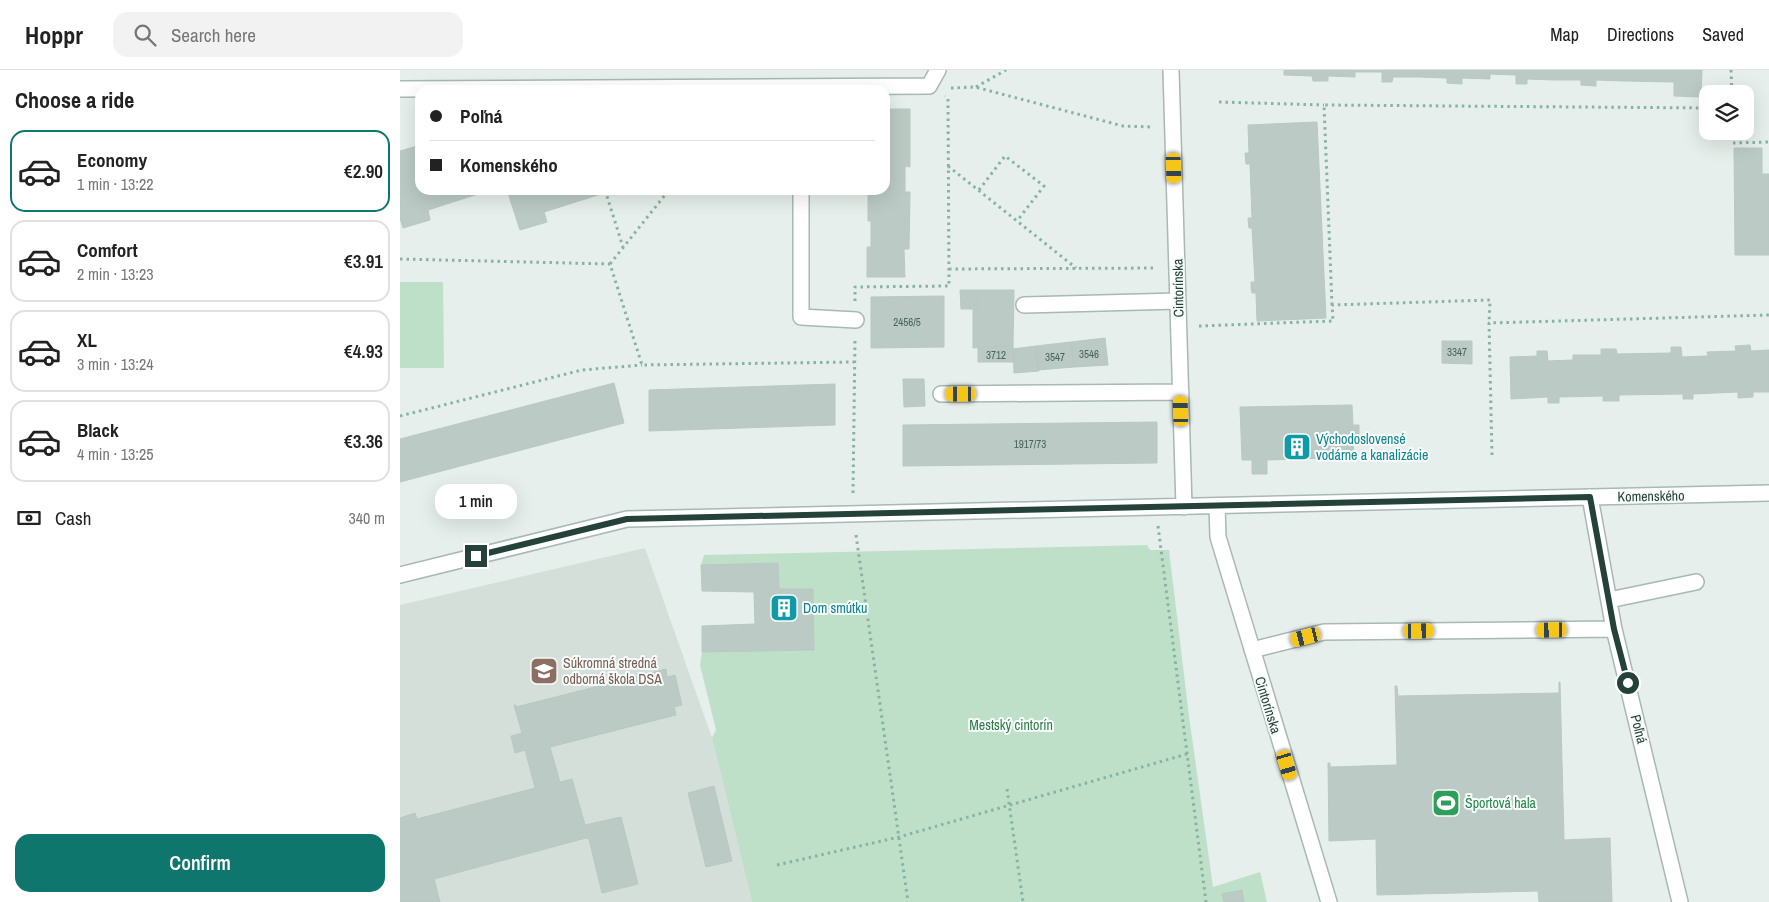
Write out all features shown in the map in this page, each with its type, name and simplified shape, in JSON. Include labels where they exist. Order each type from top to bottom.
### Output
[{"type":"street","name":"Cintorínska","points":[[1172,70],[1184,507]]},
{"type":"street","points":[[890,87],[928,86],[936,80]]},
{"type":"street","points":[[400,89],[415,89]]},
{"type":"street","points":[[801,195],[801,318],[856,320]]},
{"type":"street","points":[[1024,305],[1178,301]]},
{"type":"street","points":[[941,394],[1181,392]]},
{"type":"street","name":"Komenského","points":[[400,575],[627,519],[1769,493]]},
{"type":"street","name":"Poľná","points":[[1590,497],[1614,629],[1680,902]]},
{"type":"street","name":"Cintorínska","points":[[1217,506],[1218,538],[1329,902]]},
{"type":"street","points":[[1609,600],[1696,582]]},
{"type":"street","points":[[1252,650],[1324,632],[1614,629]]},
{"type":"path","points":[[976,87],[1006,70]]},
{"type":"path","points":[[1731,70],[1732,85]]},
{"type":"path","points":[[936,80],[976,87],[1123,126],[1173,128]]},
{"type":"path","points":[[853,499],[855,287],[949,286],[948,99],[936,80]]},
{"type":"path","points":[[1219,102],[1324,105],[1699,108]]},
{"type":"path","points":[[1178,327],[1333,321],[1324,105]]},
{"type":"path","points":[[1732,140],[1732,143],[1769,142]]},
{"type":"path","points":[[979,190],[1005,156],[1044,186],[1017,221]]},
{"type":"path","points":[[948,166],[1076,268]]},
{"type":"path","points":[[607,195],[623,248]]},
{"type":"path","points":[[610,264],[664,195]]},
{"type":"path","points":[[400,259],[610,264]]},
{"type":"path","points":[[610,264],[642,365]]},
{"type":"path","points":[[949,269],[1177,267]]},
{"type":"path","points":[[1332,305],[1490,300],[1492,455]]},
{"type":"path","points":[[1489,323],[1769,315]]},
{"type":"path","points":[[400,416],[582,370],[642,365],[854,362]]},
{"type":"path","points":[[1155,507],[1206,902]]},
{"type":"path","points":[[856,535],[908,902]]},
{"type":"path","points":[[777,865],[899,838],[1187,754]]},
{"type":"path","points":[[1007,789],[1023,902]]},
{"type":"shaded area","name":"Súkromná stredná odborná škola DSA","points":[[645,548],[712,738],[752,902],[400,902],[400,605]]},
{"type":"green space","points":[[400,282],[443,282],[444,368],[400,368]]},
{"type":"green space","name":"Mestský cintorín","points":[[1147,545],[1150,550],[1169,550],[1189,716],[1213,887],[1260,872],[1267,902],[752,902],[712,738],[716,730],[700,665],[702,652],[814,650],[813,589],[779,589],[778,563],[701,565],[704,555]]},
{"type":"building","points":[[1284,70],[1382,70],[1382,72],[1355,72],[1355,77],[1328,76],[1328,81],[1313,81],[1312,76],[1284,75]]},
{"type":"building","points":[[1382,70],[1420,70],[1419,77],[1393,77],[1392,82],[1382,82]]},
{"type":"building","points":[[1420,70],[1490,70],[1490,79],[1462,78],[1462,84],[1447,83],[1447,78],[1419,77]]},
{"type":"building","points":[[1490,70],[1554,70],[1554,80],[1527,79],[1527,84],[1516,84],[1516,75],[1490,74]]},
{"type":"building","points":[[1554,70],[1624,70],[1624,81],[1596,80],[1596,86],[1581,85],[1581,80],[1554,80]]},
{"type":"building","points":[[1624,70],[1702,70],[1699,97],[1674,96],[1674,82],[1624,81]]},
{"type":"building","points":[[890,109],[910,109],[910,167],[905,166],[905,192],[910,192],[909,249],[904,249],[905,277],[867,277],[867,247],[871,247],[871,221],[868,221],[868,195],[890,195]]},
{"type":"building","points":[[1317,122],[1326,318],[1257,321],[1256,293],[1252,293],[1251,288],[1251,282],[1255,282],[1252,228],[1249,228],[1248,218],[1252,218],[1250,164],[1246,164],[1245,153],[1249,153],[1248,125]]},
{"type":"building","points":[[415,146],[415,195],[475,195],[428,210],[430,220],[403,228],[400,218],[400,151]]},
{"type":"building","points":[[1734,148],[1762,148],[1762,174],[1769,174],[1769,255],[1735,255]]},
{"type":"building","points":[[509,195],[598,195],[544,212],[547,222],[520,230]]},
{"type":"building","points":[[960,290],[978,290],[978,309],[961,309]]},
{"type":"building","points":[[978,290],[1014,290],[1013,345],[973,348],[973,309],[978,309]]},
{"type":"building","points":[[944,296],[944,347],[871,348],[871,297]]},
{"type":"building","points":[[1105,338],[1108,365],[1074,367],[1071,342]]},
{"type":"building","points":[[1442,341],[1472,341],[1472,364],[1442,363]]},
{"type":"building","points":[[1071,342],[1074,367],[1037,370],[1036,346]]},
{"type":"building","points":[[1013,345],[1015,362],[978,362],[978,348]]},
{"type":"building","points":[[1750,345],[1751,351],[1769,350],[1769,392],[1753,392],[1753,397],[1738,398],[1738,392],[1693,394],[1693,399],[1683,399],[1683,394],[1619,395],[1619,401],[1603,401],[1603,396],[1559,397],[1559,403],[1548,403],[1548,397],[1511,399],[1510,357],[1537,356],[1537,351],[1547,351],[1548,361],[1573,360],[1573,355],[1601,355],[1601,349],[1616,349],[1617,354],[1671,353],[1671,347],[1681,347],[1682,357],[1708,356],[1707,352],[1736,351],[1735,346]]},
{"type":"building","points":[[1036,346],[1039,371],[1014,373],[1013,349]]},
{"type":"building","points":[[903,379],[924,379],[925,406],[904,407]]},
{"type":"building","points":[[614,383],[624,423],[400,482],[400,439]]},
{"type":"building","points":[[835,384],[835,425],[649,431],[649,390]]},
{"type":"building","name":"Východoslovensé vodárne a kanalizácie","points":[[1352,405],[1353,425],[1359,425],[1359,437],[1353,437],[1354,457],[1267,460],[1267,474],[1252,474],[1252,460],[1242,460],[1240,407]]},
{"type":"building","points":[[1157,422],[1157,463],[903,466],[903,425]]},
{"type":"building","name":"Dom smútku","points":[[778,563],[779,589],[813,589],[814,650],[702,652],[702,626],[755,624],[754,592],[702,591],[701,565]]},
{"type":"building","points":[[666,669],[667,677],[675,675],[682,705],[674,707],[676,715],[550,747],[560,782],[572,779],[585,825],[621,817],[638,884],[602,893],[589,839],[586,838],[434,879],[440,902],[400,902],[400,818],[415,813],[417,819],[535,788],[525,750],[515,753],[511,736],[522,733],[514,705],[516,707]]},
{"type":"building","name":"Športová hala","points":[[1559,682],[1564,840],[1610,838],[1612,902],[1539,902],[1538,891],[1377,895],[1376,839],[1329,841],[1328,763],[1330,763],[1330,767],[1397,765],[1395,686],[1397,686],[1398,696],[1559,693]]},
{"type":"building","points":[[714,786],[732,861],[706,867],[688,793]]},
{"type":"building","points":[[1242,890],[1244,902],[1224,902],[1222,894]]},
{"type":"place","name":"Východoslovensé vodárne a kanalizácie","points":[[1297,447]]},
{"type":"place","name":"Dom smútku","points":[[784,608]]},
{"type":"place","name":"Súkromná stredná odborná škola DSA","points":[[544,671]]},
{"type":"place","name":"Športová hala","points":[[1446,803]]},
{"type":"route","points":[[476,556],[627,519],[1590,497],[1614,629],[1628,683]]}]
